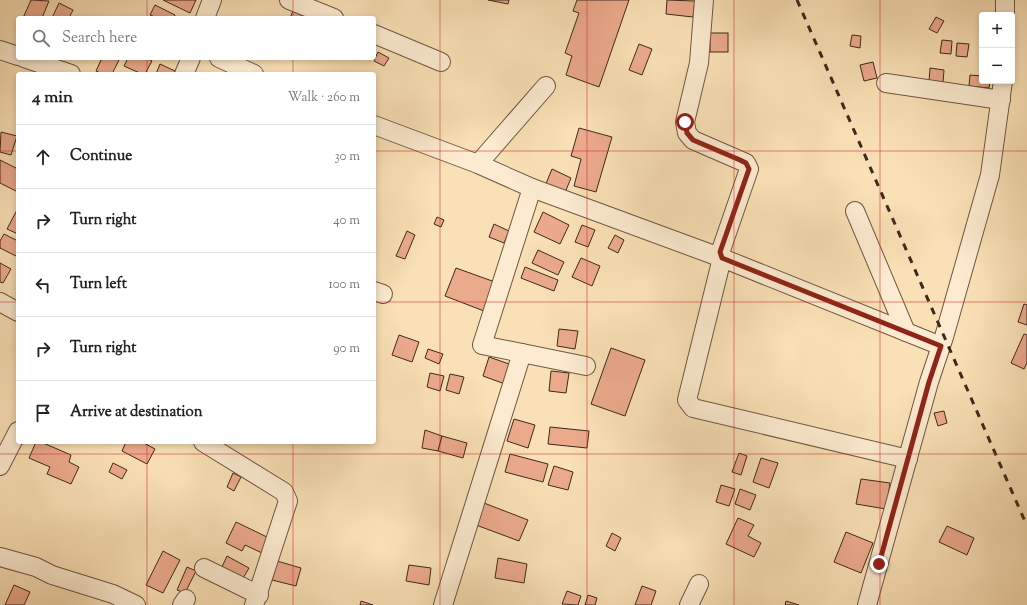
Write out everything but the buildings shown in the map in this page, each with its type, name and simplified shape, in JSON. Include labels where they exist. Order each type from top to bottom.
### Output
[{"type":"street","points":[[206,16],[212,0]]},
{"type":"street","points":[[289,0],[329,16]]},
{"type":"street","points":[[704,0],[699,63],[685,122],[687,133],[693,140],[746,163],[749,169],[720,252],[722,258],[687,400],[693,408],[706,412],[908,459]]},
{"type":"street","points":[[1005,0],[1005,12]]},
{"type":"street","points":[[376,35],[441,62]]},
{"type":"street","points":[[0,50],[16,55]]},
{"type":"street","points":[[30,60],[65,72]]},
{"type":"street","points":[[185,72],[190,60]]},
{"type":"street","points":[[223,60],[250,72]]},
{"type":"street","points":[[886,83],[1001,100]]},
{"type":"street","points":[[866,605],[929,382],[941,346],[990,175],[1003,84]]},
{"type":"street","points":[[478,164],[546,86]]},
{"type":"street","points":[[376,126],[478,164],[532,188],[722,258],[941,346]]},
{"type":"street","points":[[532,188],[482,345],[586,366]]},
{"type":"street","points":[[854,211],[906,332]]},
{"type":"street","points":[[0,302],[16,311]]},
{"type":"street","points":[[443,605],[522,353]]},
{"type":"street","points":[[0,466],[16,435]]},
{"type":"street","points":[[204,568],[257,600],[288,501],[284,492],[205,444]]},
{"type":"street","points":[[0,557],[36,567],[52,575],[113,594],[136,605]]},
{"type":"street","points":[[689,605],[698,584]]},
{"type":"railway","points":[[797,0],[1027,526]]},
{"type":"route","points":[[685,122],[687,133],[693,140],[746,163],[749,169],[720,252],[722,258],[941,346],[929,382],[879,564]]}]
